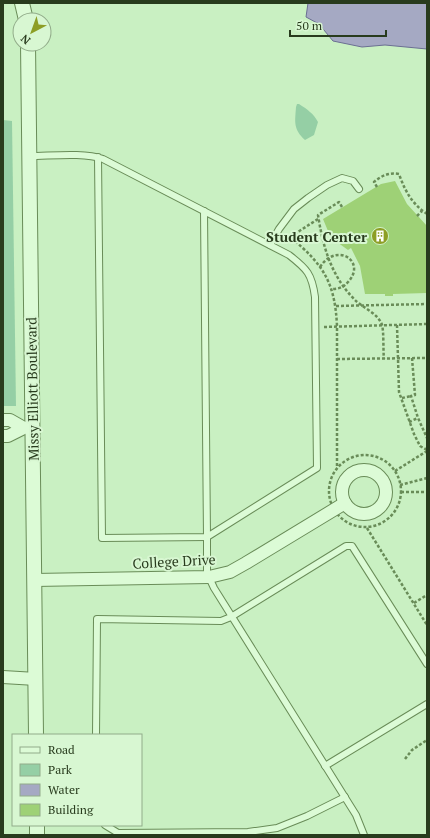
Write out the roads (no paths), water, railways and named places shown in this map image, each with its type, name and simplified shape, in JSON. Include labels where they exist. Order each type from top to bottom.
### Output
[{"type":"street","name":"Missy Elliott Boulevard","points":[[28,52],[28,428],[34,580],[36,734]]},
{"type":"street","points":[[3,420],[10,420],[28,428]]},
{"type":"street","points":[[3,436],[8,436],[28,428]]},
{"type":"street","name":"College Drive","points":[[34,580],[209,577],[230,572],[345,503]]},
{"type":"street","points":[[3,677],[36,679]]},
{"type":"lane","points":[[29,156],[86,156],[98,157],[109,161],[289,255],[300,262],[308,272],[313,284],[315,297],[317,468],[207,538],[102,538],[98,157]]},
{"type":"lane","points":[[270,245],[279,229],[294,209],[327,185],[342,178],[353,181],[359,189]]},
{"type":"lane","points":[[204,211],[207,573],[231,616],[356,815],[364,835]]},
{"type":"lane","points":[[96,734],[97,619],[221,621],[346,546],[352,546],[427,664]]},
{"type":"lane","points":[[326,766],[427,704]]},
{"type":"lane","points":[[107,826],[118,833],[248,832],[277,828],[308,816],[345,797]]},
{"type":"water","points":[[308,3],[427,3],[427,49],[385,45],[362,47],[333,41],[319,24],[306,17]]},
{"type":"place","name":"Student Center","points":[[380,236]]}]
